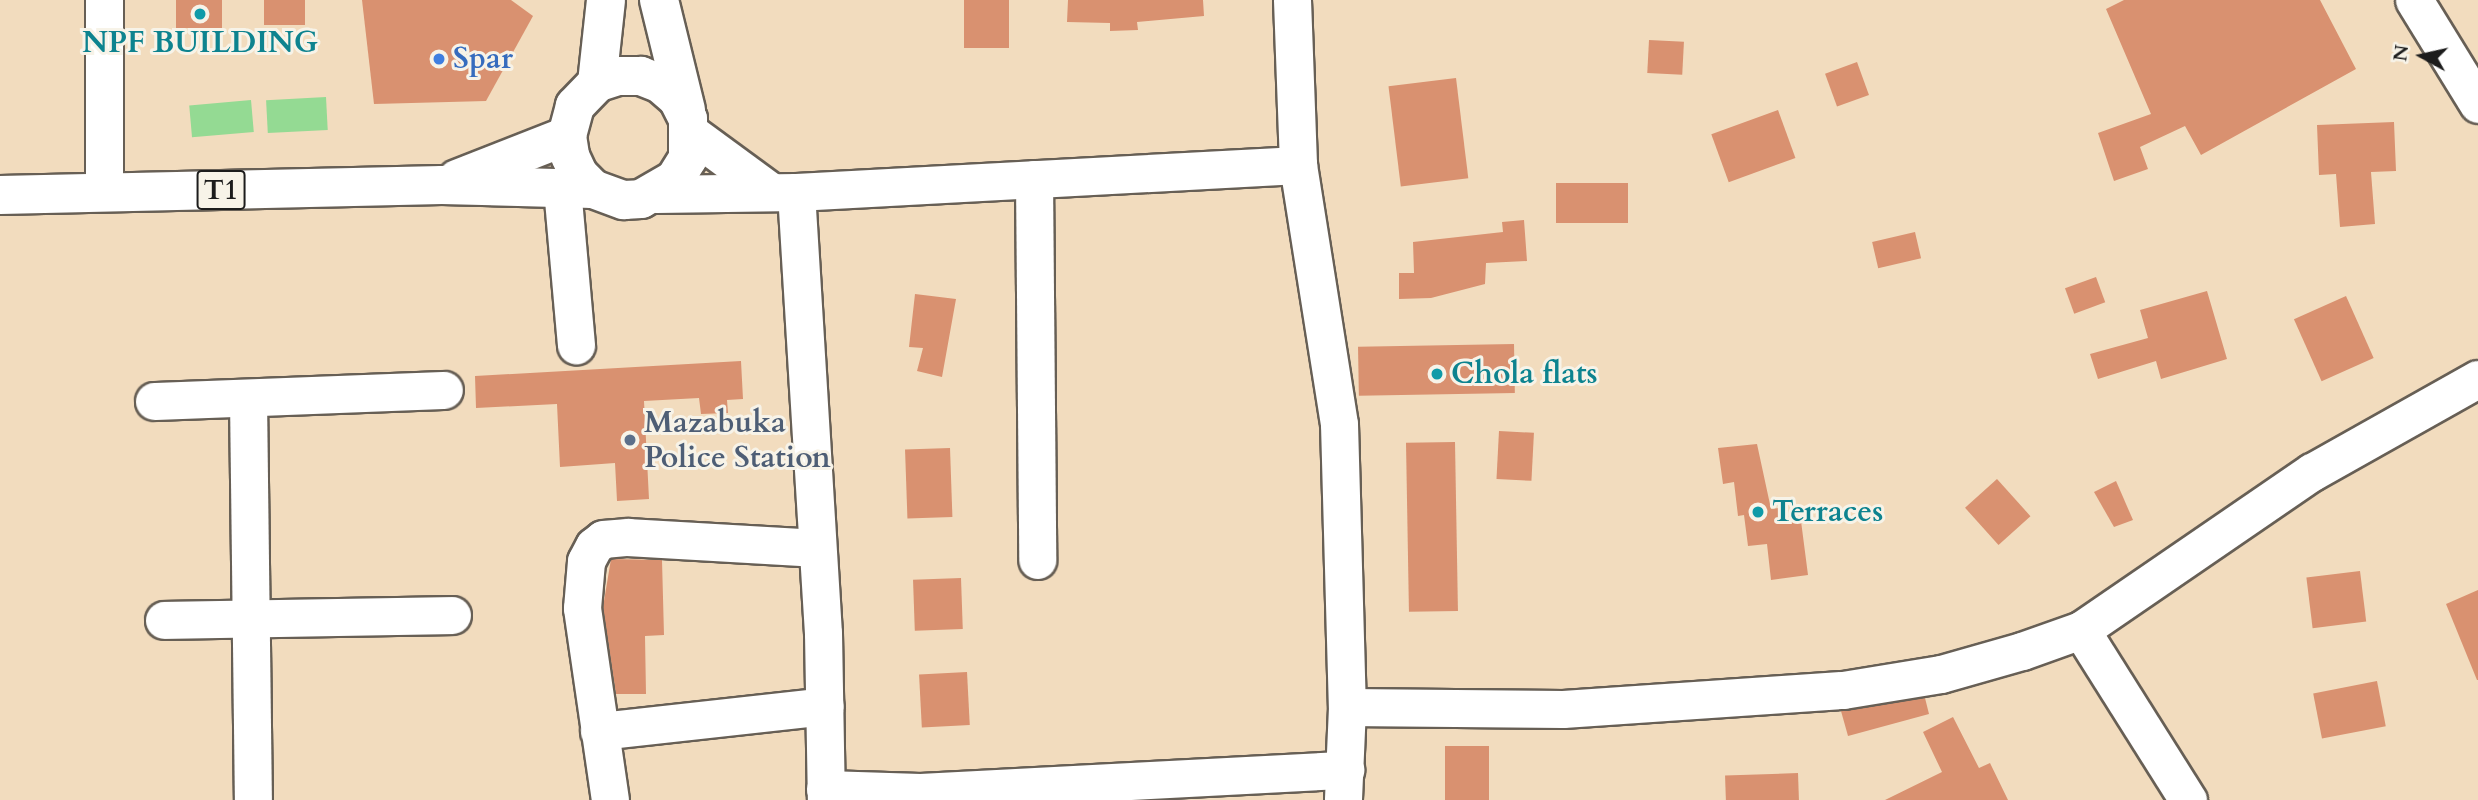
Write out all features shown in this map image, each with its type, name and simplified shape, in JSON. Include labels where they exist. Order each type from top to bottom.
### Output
[{"type":"highway","points":[[597,83],[606,0]]},
{"type":"highway","points":[[656,194],[676,179],[688,158],[690,126],[659,0]]},
{"type":"highway","points":[[578,188],[579,175],[567,136],[575,106],[597,83],[618,76],[641,76],[662,84],[678,99],[690,126]]},
{"type":"highway","name":"T1","points":[[442,185],[567,136]]},
{"type":"highway","name":"T1","points":[[0,195],[442,185],[578,188],[624,200],[656,194]]},
{"type":"street","points":[[104,0],[104,192]]},
{"type":"street","points":[[690,126],[783,191],[817,548],[825,706],[825,795],[1344,785],[1347,707],[1339,424],[1298,165],[1292,0]]},
{"type":"street","points":[[2414,0],[2478,104]]},
{"type":"street","points":[[656,194],[783,191],[1298,165]]},
{"type":"street","points":[[1034,179],[1037,560]]},
{"type":"street","points":[[576,345],[578,188]]},
{"type":"street","points":[[1347,707],[1563,709],[1843,690],[1941,674],[2081,629],[2312,472],[2478,379]]},
{"type":"street","points":[[155,401],[444,390]]},
{"type":"street","points":[[248,398],[254,800]]},
{"type":"street","points":[[610,800],[582,608],[586,561],[594,546],[603,539],[628,537],[817,548]]},
{"type":"street","points":[[164,620],[250,622],[452,615]]},
{"type":"street","points":[[2081,629],[2188,800]]},
{"type":"street","points":[[599,731],[825,706]]},
{"type":"green space","points":[[326,97],[328,130],[268,133],[266,100]]},
{"type":"green space","points":[[251,100],[254,132],[192,137],[189,105]]},
{"type":"building","name":"NPF BUILDING","points":[[176,0],[222,0],[222,28],[176,28]]},
{"type":"building","name":"NPF BUILDING","points":[[264,0],[305,0],[305,25],[264,25]]},
{"type":"building","name":"Spar","points":[[362,0],[511,0],[533,16],[486,101],[374,104]]},
{"type":"building","points":[[964,0],[1009,0],[1009,48],[964,48]]},
{"type":"building","points":[[1068,0],[1203,0],[1204,16],[1137,22],[1138,30],[1110,31],[1110,23],[1067,22]]},
{"type":"building","points":[[2124,0],[2320,0],[2356,69],[2201,155],[2185,126],[2140,147],[2148,169],[2114,181],[2098,133],[2151,114],[2106,9]]},
{"type":"building","points":[[1649,40],[1684,42],[1682,75],[1647,73]]},
{"type":"building","points":[[1857,62],[1869,95],[1837,107],[1825,74]]},
{"type":"building","points":[[1456,78],[1468,178],[1401,187],[1389,86]]},
{"type":"building","points":[[1778,110],[1795,158],[1729,182],[1711,134]]},
{"type":"building","points":[[2394,122],[2396,171],[2371,172],[2375,224],[2340,227],[2336,174],[2319,175],[2317,125]]},
{"type":"building","points":[[1556,183],[1628,183],[1628,223],[1556,223]]},
{"type":"building","points":[[1524,220],[1527,261],[1486,263],[1485,284],[1431,298],[1399,299],[1399,273],[1414,273],[1413,242],[1503,232],[1502,222]]},
{"type":"building","points":[[1915,232],[1921,258],[1878,268],[1872,242]]},
{"type":"building","points":[[2096,277],[2105,302],[2074,314],[2065,288]]},
{"type":"building","points":[[2207,291],[2227,359],[2161,379],[2156,361],[2098,379],[2090,354],[2148,338],[2140,310]]},
{"type":"building","points":[[915,294],[956,299],[942,377],[917,371],[923,348],[909,347]]},
{"type":"building","points":[[2346,296],[2374,358],[2322,381],[2294,319]]},
{"type":"building","name":"Chola flats","points":[[1514,344],[1515,393],[1359,396],[1358,347]]},
{"type":"building","name":"Mazabuka Police Station","points":[[741,361],[743,399],[727,400],[728,413],[701,414],[699,398],[644,401],[649,499],[617,501],[615,463],[560,467],[557,404],[476,408],[475,376]]},
{"type":"building","points":[[1499,431],[1534,433],[1531,481],[1496,479]]},
{"type":"building","points":[[1455,442],[1458,611],[1409,612],[1406,443]]},
{"type":"building","name":"Terraces","points":[[1757,444],[1771,509],[1779,508],[1781,523],[1801,521],[1808,575],[1771,580],[1767,544],[1748,546],[1744,515],[1738,516],[1734,482],[1723,484],[1718,448]]},
{"type":"building","points":[[950,448],[952,517],[907,519],[905,450]]},
{"type":"building","points":[[1997,479],[2030,516],[1999,545],[1965,508]]},
{"type":"building","points":[[2116,481],[2133,520],[2114,527],[2094,492]]},
{"type":"building","points":[[611,559],[662,560],[664,635],[645,636],[646,694],[616,694],[603,607]]},
{"type":"building","points":[[2360,571],[2366,622],[2313,628],[2306,578]]},
{"type":"building","points":[[961,578],[963,629],[915,631],[913,580]]},
{"type":"building","points":[[2478,590],[2478,680],[2477,680],[2446,604]]},
{"type":"building","points":[[967,672],[970,725],[922,727],[919,675]]},
{"type":"building","points":[[2377,681],[2386,726],[2322,739],[2313,693]]},
{"type":"building","points":[[1925,698],[1929,714],[1848,736],[1841,711]]},
{"type":"building","points":[[1953,717],[1979,768],[1990,763],[2008,800],[1885,800],[1942,772],[1923,732]]},
{"type":"building","points":[[1445,746],[1489,746],[1489,800],[1445,800]]},
{"type":"building","points":[[1798,773],[1799,800],[1726,800],[1725,776]]},
{"type":"place","name":"NPF BUILDING","points":[[200,14]]},
{"type":"place","name":"Spar","points":[[439,59]]},
{"type":"place","name":"Chola flats","points":[[1437,374]]},
{"type":"place","name":"Mazabuka Police Station","points":[[630,440]]},
{"type":"place","name":"Terraces","points":[[1758,512]]}]
